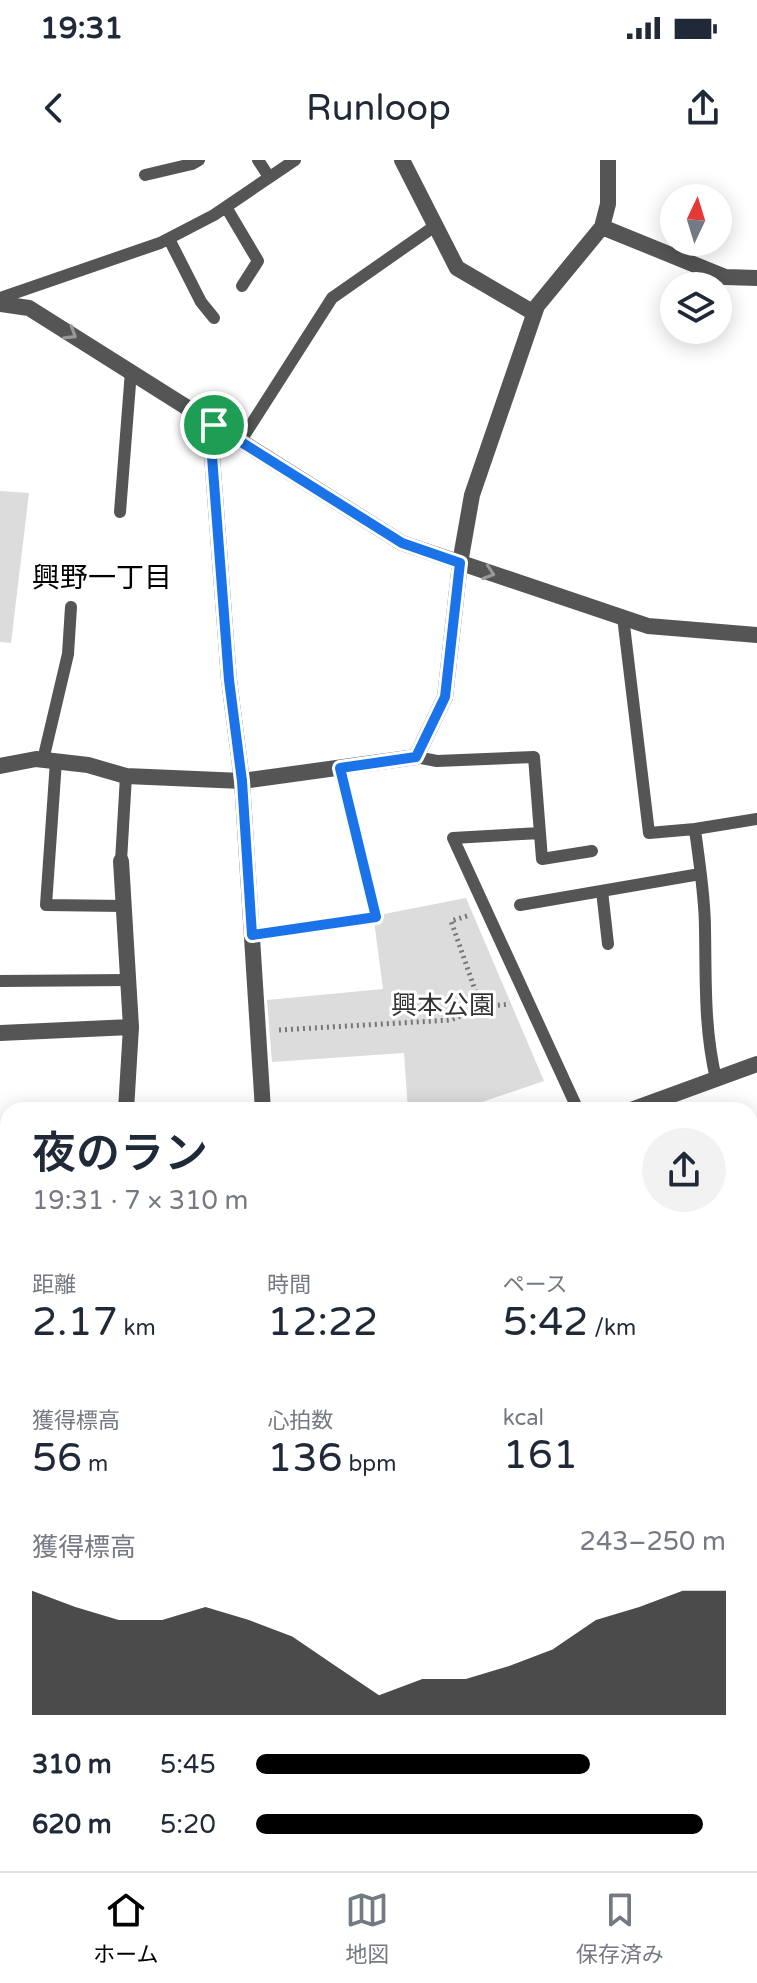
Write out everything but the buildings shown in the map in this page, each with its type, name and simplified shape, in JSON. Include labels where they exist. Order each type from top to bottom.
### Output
[{"type":"street","points":[[402,160],[457,268],[534,313]]},
{"type":"street","points":[[0,766],[50,760],[88,765],[126,776],[242,781],[416,757],[445,697],[460,563],[472,495],[537,306],[602,227],[608,204],[608,160]]},
{"type":"street","points":[[602,227],[725,277],[757,278]]},
{"type":"street","points":[[0,302],[29,308],[402,543],[648,626],[757,635]]},
{"type":"street","points":[[214,425],[211,443],[229,680],[242,781],[252,935],[258,1031],[257,1102]]},
{"type":"street","points":[[121,861],[131,1027],[126,1102]]},
{"type":"street","points":[[0,1033],[131,1027]]},
{"type":"street","points":[[653,1102],[757,1064]]},
{"type":"lane","points":[[145,175],[199,160]]},
{"type":"lane","points":[[258,160],[269,177]]},
{"type":"lane","points":[[0,302],[169,239],[226,207],[295,160]]},
{"type":"lane","points":[[226,207],[258,261],[242,286]]},
{"type":"lane","points":[[240,442],[332,298],[435,226]]},
{"type":"lane","points":[[169,239],[201,302],[214,318]]},
{"type":"lane","points":[[120,512],[131,371]]},
{"type":"lane","points":[[71,607],[68,654],[50,760],[46,905],[124,906]]},
{"type":"lane","points":[[623,617],[649,833],[757,819]]},
{"type":"lane","points":[[416,757],[437,761],[534,757],[542,859],[592,851]]},
{"type":"lane","points":[[252,935],[376,917],[340,768]]},
{"type":"lane","points":[[121,861],[126,776]]},
{"type":"lane","points":[[695,829],[706,926],[705,1007],[716,1079]]},
{"type":"lane","points":[[540,833],[453,838],[574,1102]]},
{"type":"lane","points":[[520,905],[700,874]]},
{"type":"lane","points":[[602,891],[608,944]]},
{"type":"lane","points":[[0,981],[128,980]]},
{"type":"path","points":[[481,1007],[451,921],[486,909]]},
{"type":"path","points":[[258,1031],[451,1020],[481,1007],[526,1000]]},
{"type":"green space","points":[[0,491],[29,493],[11,643],[0,642]]},
{"type":"green space","name":"興本公園","points":[[466,898],[544,1081],[482,1102],[407,1102],[404,1053],[272,1062],[267,1000],[383,989],[374,921],[384,914]]},
{"type":"district","name":"興野一丁目","points":[[102,578]]},
{"type":"route","points":[[214,425],[402,543],[460,563],[445,697],[416,757],[340,768],[376,917],[252,935],[242,781],[229,680],[211,443],[214,425]]}]
